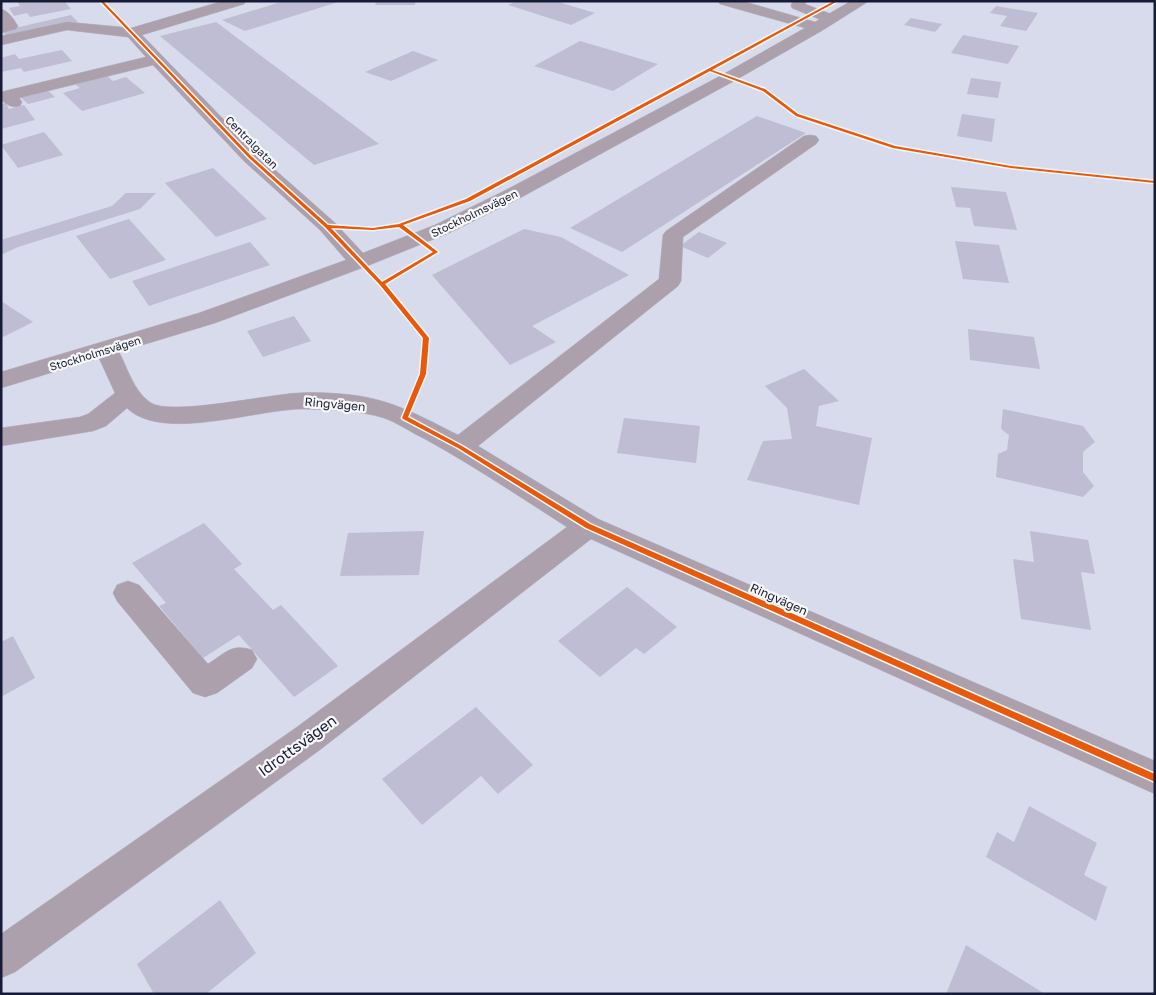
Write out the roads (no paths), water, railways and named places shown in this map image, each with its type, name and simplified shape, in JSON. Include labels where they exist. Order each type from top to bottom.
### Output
[{"type":"street","points":[[1,41],[67,26],[132,33],[239,1]]},
{"type":"street","points":[[725,1],[824,23]]},
{"type":"street","name":"Stockholmsvägen","points":[[1,380],[207,318],[360,262],[442,229],[514,194],[764,59],[862,1]]},
{"type":"street","points":[[1,13],[11,26],[1,29]]},
{"type":"street","name":"Centralgatan","points":[[132,33],[250,157],[327,226],[360,262]]},
{"type":"street","points":[[14,102],[7,96],[157,59]]},
{"type":"street","points":[[460,447],[670,281],[673,234],[810,140]]},
{"type":"street","name":"Ringvägen","points":[[106,349],[128,394],[144,410],[167,415],[209,413],[298,400],[352,403],[393,412],[460,447],[588,526],[1155,778]]},
{"type":"street","points":[[1,437],[84,425],[98,420],[128,394]]},
{"type":"street","name":"Idrottsvägen","points":[[1,958],[309,738],[588,526]]},
{"type":"street","points":[[128,593],[206,683],[240,659]]},
{"type":"lane","points":[[801,1],[797,5],[824,23]]}]
